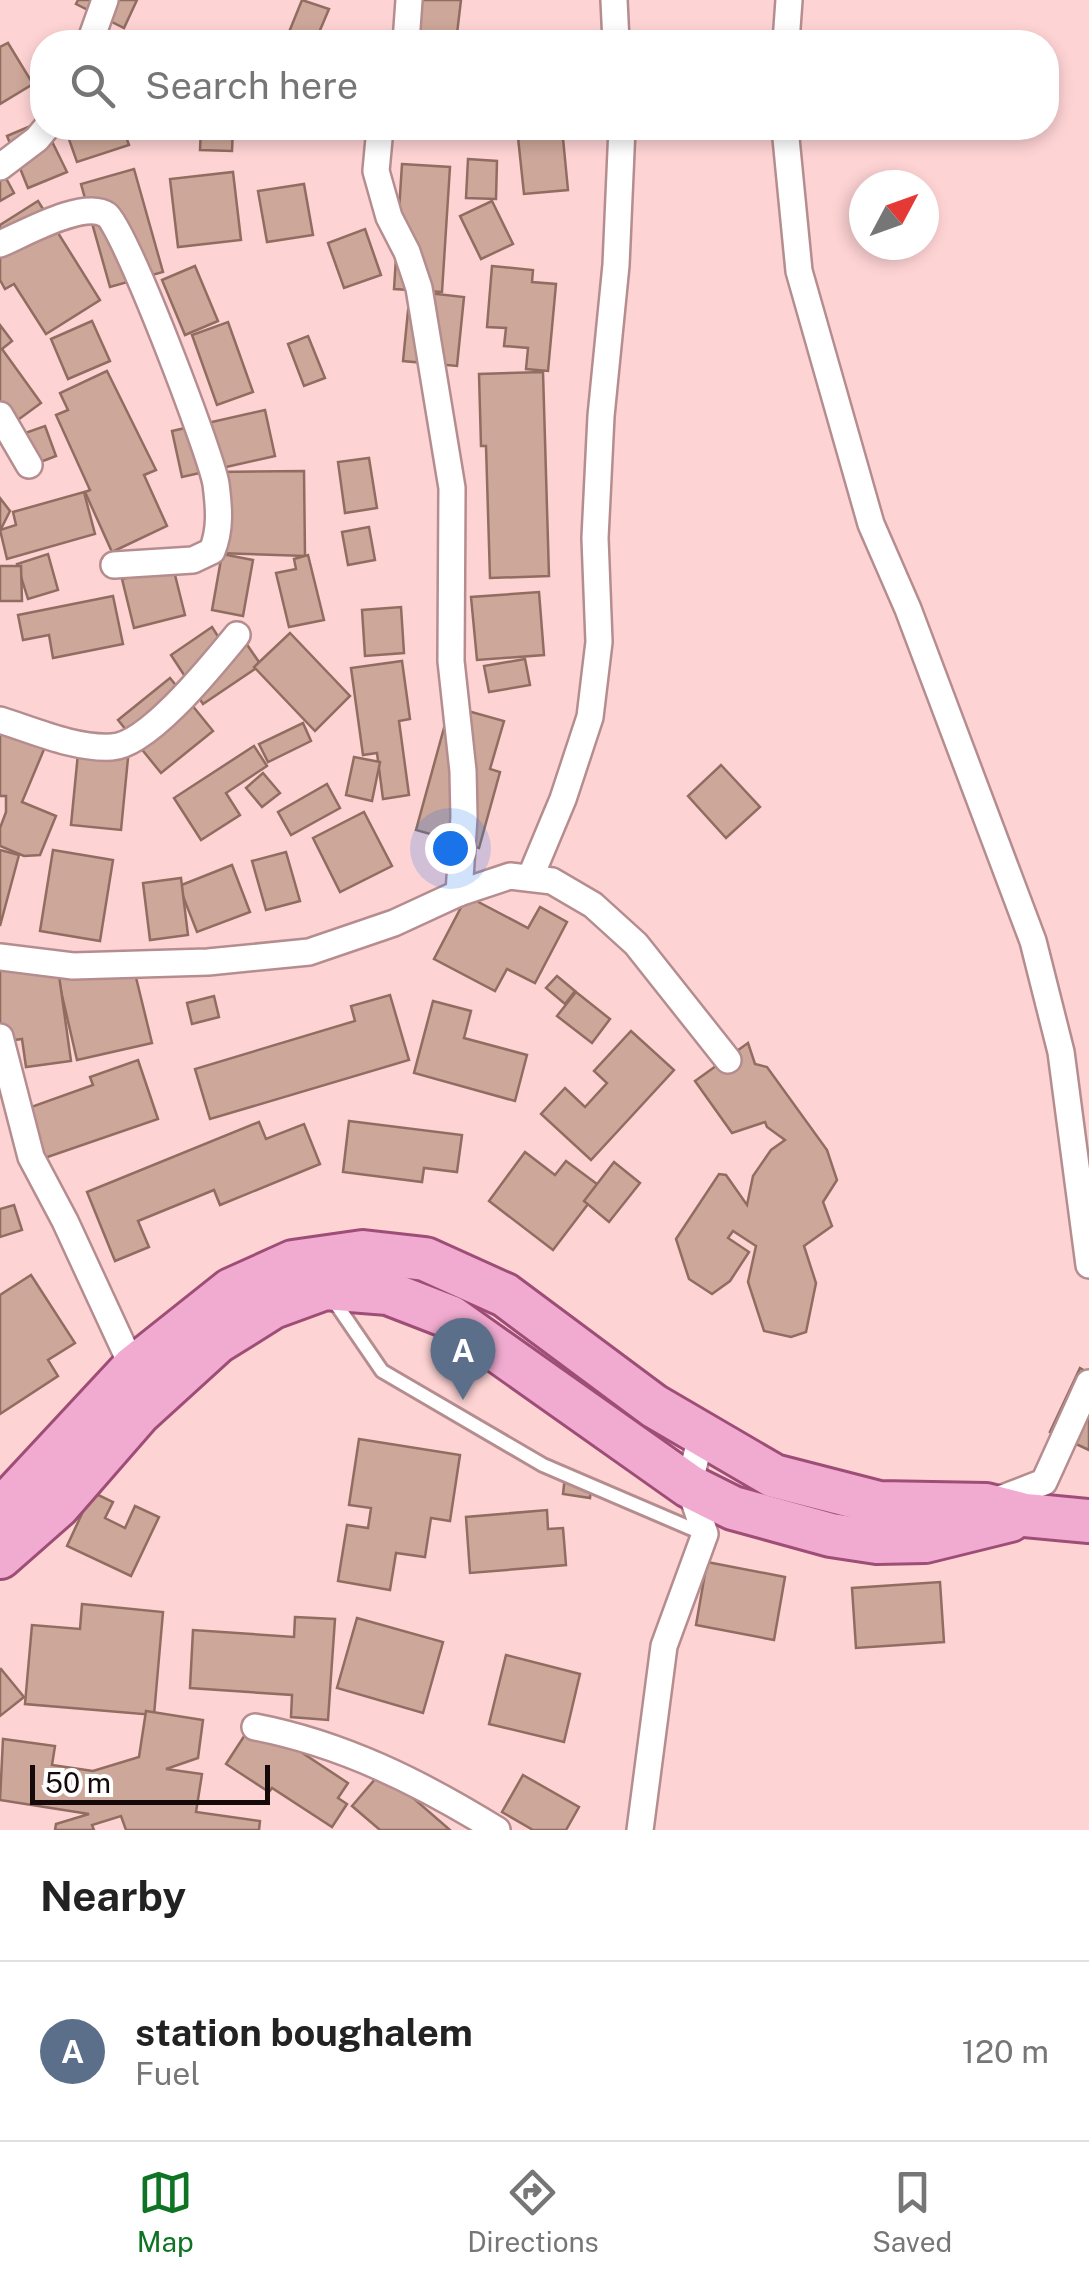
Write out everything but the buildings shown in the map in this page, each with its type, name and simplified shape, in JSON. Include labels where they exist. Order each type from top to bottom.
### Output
[{"type":"main road","points":[[0,1510],[133,1368],[231,1290],[293,1262],[363,1252],[425,1260],[505,1295],[654,1406],[774,1476],[879,1504],[992,1518],[1089,1521]]},
{"type":"main road","points":[[0,1557],[58,1506],[139,1413],[218,1342],[273,1307],[325,1288],[388,1293],[450,1316],[690,1486],[733,1508],[831,1535],[877,1542],[926,1541],[992,1518]]},
{"type":"street","points":[[94,30],[105,0]]},
{"type":"street","points":[[407,30],[409,0]]},
{"type":"street","points":[[614,0],[615,30]]},
{"type":"street","points":[[787,30],[789,0]]},
{"type":"street","points":[[0,167],[37,140]]},
{"type":"street","points":[[379,140],[376,171],[389,216],[419,288],[452,488],[451,661],[464,817],[459,893]]},
{"type":"street","points":[[530,878],[590,717],[600,642],[595,538],[621,140]]},
{"type":"street","points":[[785,140],[799,271],[870,524],[908,610],[1033,941],[1061,1052],[1089,1265]]},
{"type":"street","points":[[0,244],[73,212],[90,209],[106,214],[118,227],[216,480],[220,532],[212,551],[192,560],[114,564]]},
{"type":"street","points":[[0,415],[29,465]]},
{"type":"street","points":[[0,720],[86,746],[117,747],[150,728],[236,635]]},
{"type":"street","points":[[0,958],[73,966],[208,962],[309,952],[510,876],[552,881],[593,905],[636,944],[728,1060]]},
{"type":"street","points":[[0,1038],[31,1157],[66,1221],[133,1368]]},
{"type":"street","points":[[992,1518],[1044,1482],[1089,1383]]},
{"type":"street","points":[[640,1830],[664,1646],[705,1534],[690,1486],[701,1436]]},
{"type":"street","points":[[255,1727],[296,1735],[362,1758],[416,1782],[497,1830]]},
{"type":"lane","points":[[325,1288],[382,1371],[543,1465],[705,1534]]},
{"type":"place","name":"station boughalem","points":[[463,1400]]}]
